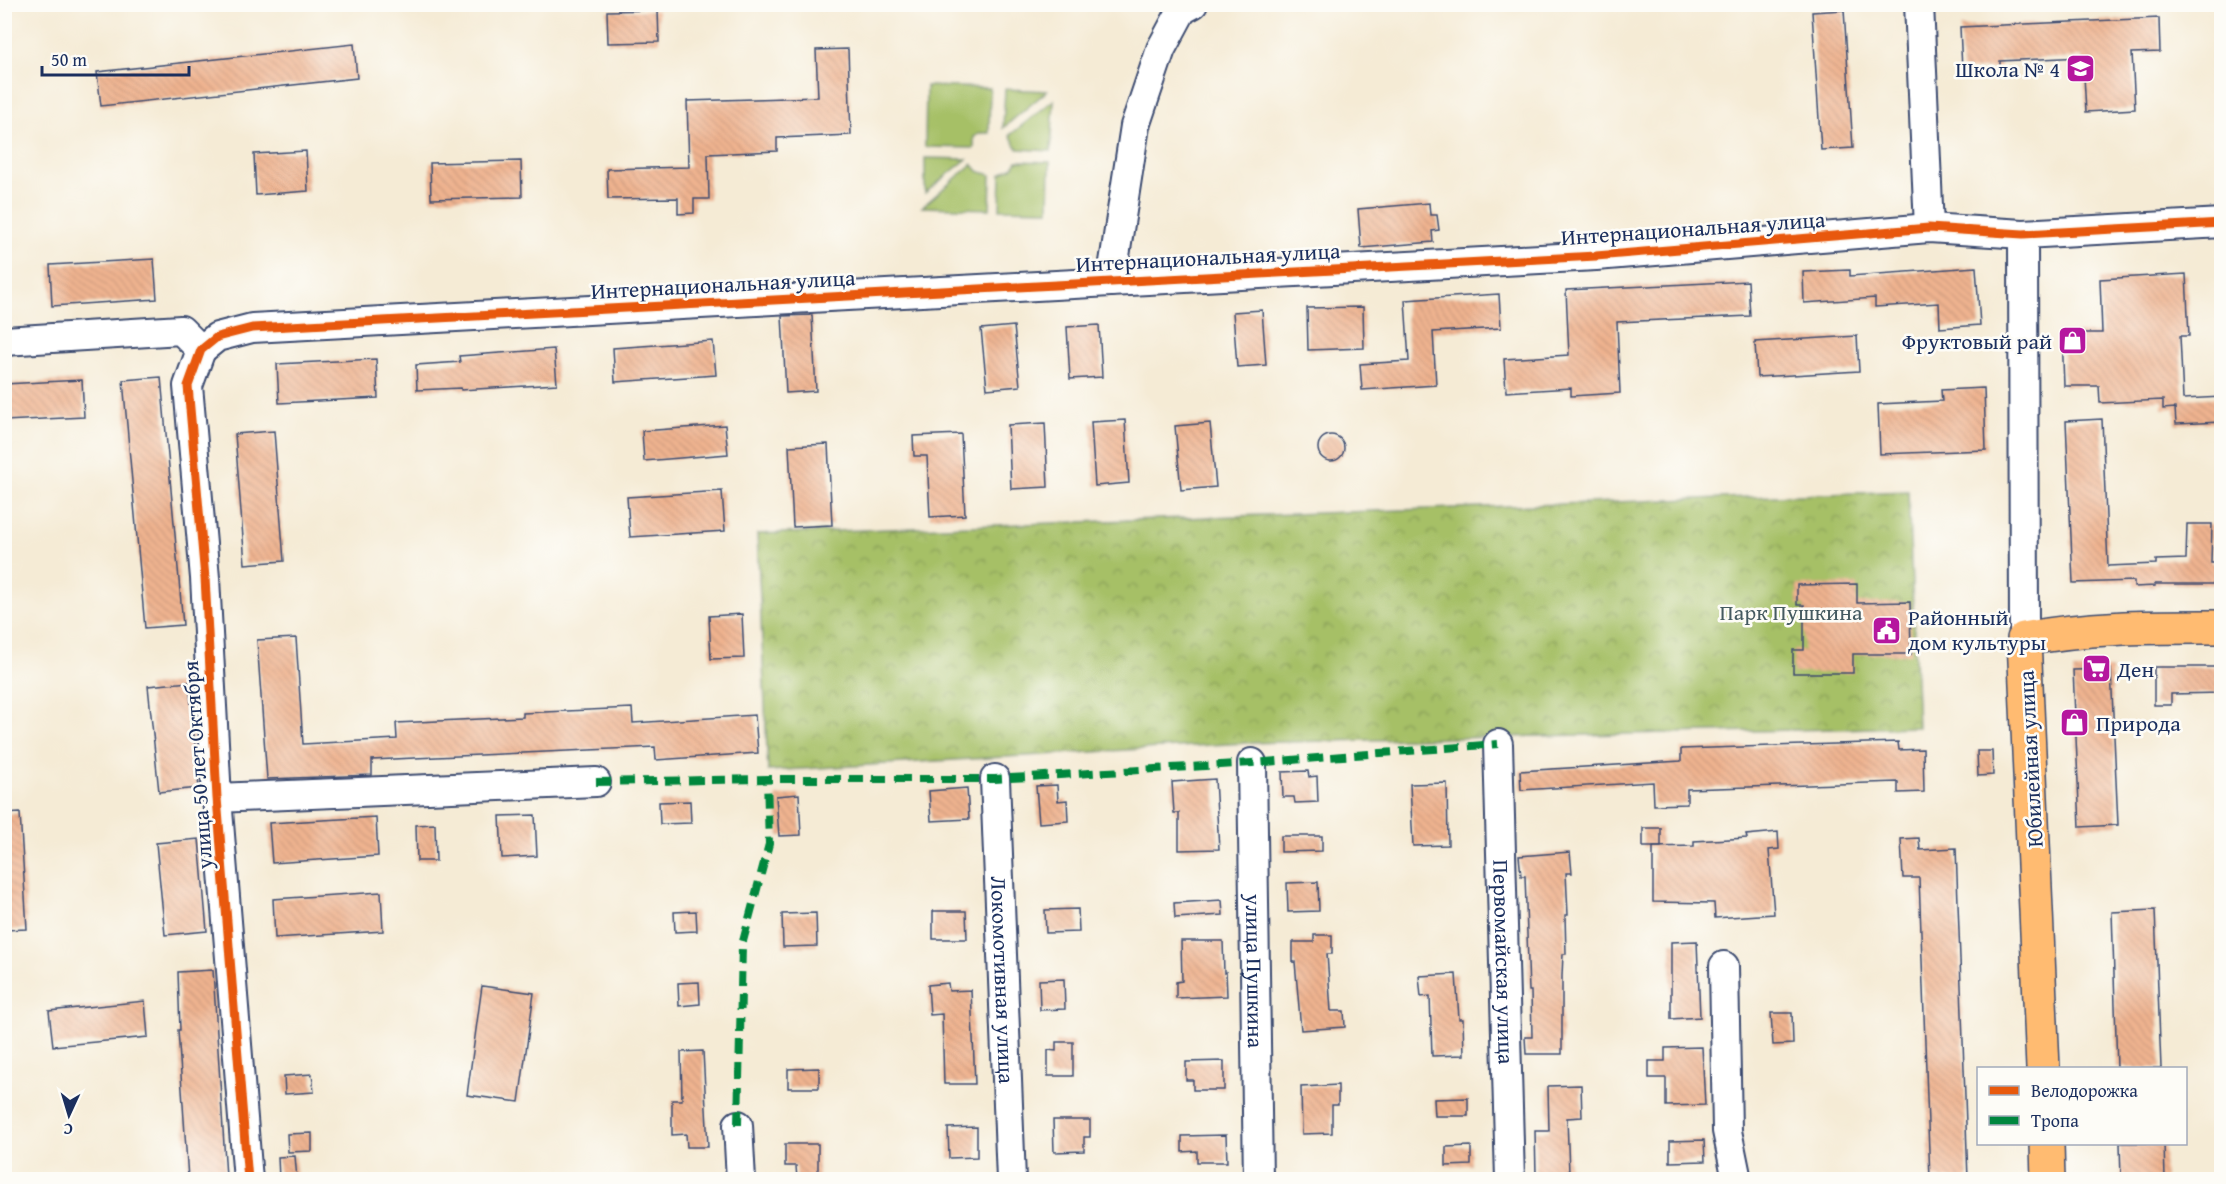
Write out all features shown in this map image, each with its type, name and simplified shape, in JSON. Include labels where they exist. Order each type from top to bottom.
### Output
[{"type":"main road","points":[[2024,639],[2061,632],[2128,627],[2222,627]]},
{"type":"main road","name":"Юбилейная улица","points":[[2024,639],[2043,1067]]},
{"type":"main road","points":[[2047,1145],[2048,1179]]},
{"type":"street","points":[[1919,4],[1929,228]]},
{"type":"street","points":[[1111,282],[1135,126],[1161,49],[1188,7]]},
{"type":"street","name":"Интернациональная улица","points":[[201,350],[218,337],[252,328],[1596,256],[1929,228],[2023,234],[2222,223]]},
{"type":"street","name":"Юбилейная улица","points":[[2023,234],[2024,639]]},
{"type":"street","points":[[4,341],[181,330],[201,350]]},
{"type":"street","name":"улица 50 лет Октября","points":[[201,350],[188,386],[205,578],[217,798],[248,1179]]},
{"type":"street","name":"Первомайская улица","points":[[1498,744],[1510,1179]]},
{"type":"street","name":"улица Пушкина","points":[[1252,763],[1258,1179]]},
{"type":"street","name":"Локомотивная улица","points":[[995,779],[1011,1179]]},
{"type":"street","points":[[217,798],[596,782]]},
{"type":"street","points":[[1724,966],[1727,1131],[1737,1179]]},
{"type":"street","points":[[738,1125],[741,1179]]},
{"type":"green space","points":[[926,86],[990,88],[989,133],[980,133],[974,137],[974,148],[925,147]]},
{"type":"green space","points":[[1005,89],[1047,91],[1003,128]]},
{"type":"green space","points":[[1054,100],[1051,151],[1018,149],[1010,135]]},
{"type":"green space","points":[[925,158],[967,159],[925,193]]},
{"type":"green space","points":[[1017,161],[1050,162],[1049,210],[1000,209],[1001,174],[1013,167]]},
{"type":"green space","points":[[972,164],[978,171],[991,175],[990,209],[922,207]]},
{"type":"green space","name":"Парк Пушкина","points":[[1908,491],[1918,727],[1245,743],[768,771],[757,534]]},
{"type":"building","points":[[658,10],[659,42],[608,43],[607,11]]},
{"type":"building","points":[[1844,10],[1853,148],[1821,150],[1812,12]]},
{"type":"building","points":[[2159,18],[2160,52],[2132,53],[2135,109],[2086,112],[2083,57],[2000,61],[2000,68],[1962,70],[1960,27]]},
{"type":"building","points":[[354,44],[357,78],[101,106],[97,72]]},
{"type":"building","points":[[848,49],[851,135],[777,138],[777,151],[708,154],[709,199],[694,199],[694,213],[678,214],[678,198],[608,199],[607,169],[689,167],[687,101],[818,97],[816,50]]},
{"type":"building","points":[[306,151],[308,191],[256,195],[254,154]]},
{"type":"building","points":[[521,161],[522,197],[431,199],[430,163]]},
{"type":"building","points":[[1429,203],[1430,215],[1437,215],[1439,230],[1432,231],[1433,242],[1361,248],[1358,209]]},
{"type":"building","points":[[154,259],[157,299],[52,306],[50,265]]},
{"type":"building","points":[[1976,267],[1980,325],[1940,328],[1939,303],[1875,307],[1875,298],[1804,303],[1803,272],[1850,270],[1850,276]]},
{"type":"building","points":[[2186,274],[2189,336],[2180,336],[2183,399],[2222,397],[2222,422],[2176,424],[2175,408],[2163,409],[2163,400],[2100,403],[2099,386],[2064,386],[2062,333],[2102,333],[2100,279]]},
{"type":"building","points":[[1748,281],[1750,316],[1617,322],[1620,393],[1571,396],[1571,388],[1506,392],[1504,359],[1569,355],[1566,290]]},
{"type":"building","points":[[1499,294],[1501,328],[1433,332],[1436,385],[1362,390],[1360,364],[1409,361],[1405,300]]},
{"type":"building","points":[[1363,307],[1364,348],[1308,350],[1307,308]]},
{"type":"building","points":[[1262,310],[1266,365],[1237,367],[1233,312]]},
{"type":"building","points":[[812,315],[816,391],[786,393],[782,316]]},
{"type":"building","points":[[1099,325],[1102,377],[1070,379],[1067,327]]},
{"type":"building","points":[[1014,326],[1020,386],[987,389],[981,329]]},
{"type":"building","points":[[1857,336],[1859,371],[1757,377],[1755,342]]},
{"type":"building","points":[[713,341],[716,375],[615,382],[613,348]]},
{"type":"building","points":[[554,349],[557,384],[461,390],[461,388],[417,390],[416,365],[460,362],[459,356]]},
{"type":"building","points":[[376,359],[378,398],[279,403],[277,364]]},
{"type":"building","points":[[161,377],[183,625],[145,628],[123,380]]},
{"type":"building","points":[[82,380],[84,417],[4,421],[4,384]]},
{"type":"building","points":[[1984,388],[1986,450],[1880,454],[1878,404],[1942,401],[1941,390]]},
{"type":"building","points":[[2102,419],[2108,566],[2156,564],[2156,560],[2186,559],[2187,524],[2212,524],[2211,563],[2222,563],[2222,584],[2155,584],[2155,586],[2134,587],[2134,581],[2073,583],[2066,421]]},
{"type":"building","points":[[1125,420],[1129,483],[1095,486],[1091,422]]},
{"type":"building","points":[[1045,423],[1048,487],[1011,489],[1008,425]]},
{"type":"building","points":[[1210,423],[1216,487],[1181,490],[1175,426]]},
{"type":"building","points":[[725,425],[728,454],[644,461],[642,431]]},
{"type":"building","points":[[274,431],[284,561],[245,564],[235,434]]},
{"type":"building","points":[[961,434],[965,515],[930,517],[927,456],[914,456],[913,436]]},
{"type":"building","points":[[1331,435],[1340,439],[1344,448],[1340,457],[1331,461],[1322,457],[1318,448],[1322,439]]},
{"type":"building","points":[[828,444],[832,525],[793,527],[789,446]]},
{"type":"building","points":[[722,491],[725,531],[630,537],[627,497]]},
{"type":"building","points":[[1857,584],[1857,603],[1910,602],[1911,654],[1853,654],[1853,673],[1793,673],[1793,650],[1804,650],[1804,605],[1797,605],[1797,585]]},
{"type":"building","points":[[742,614],[744,658],[711,659],[709,616]]},
{"type":"building","points":[[296,638],[303,744],[397,739],[396,723],[523,717],[523,713],[632,708],[633,723],[755,715],[758,753],[656,760],[655,747],[372,760],[372,775],[267,779],[257,640]]},
{"type":"building","points":[[2154,667],[2222,667],[2222,693],[2171,694],[2171,705],[2154,705]]},
{"type":"building","points":[[2111,669],[2118,825],[2080,827],[2073,670]]},
{"type":"building","points":[[189,682],[199,788],[159,792],[148,686]]},
{"type":"building","points":[[1898,742],[1899,750],[1923,749],[1924,792],[1898,793],[1898,782],[1687,789],[1687,804],[1654,805],[1653,782],[1521,790],[1520,771],[1681,761],[1681,749]]},
{"type":"building","points":[[1977,751],[1992,751],[1993,775],[1978,776]]},
{"type":"building","points":[[1308,771],[1309,777],[1317,776],[1318,802],[1295,803],[1294,797],[1283,797],[1282,772]]},
{"type":"building","points":[[1215,779],[1219,849],[1179,850],[1179,813],[1174,813],[1172,782]]},
{"type":"building","points":[[1447,783],[1448,845],[1413,846],[1410,784]]},
{"type":"building","points":[[1057,785],[1058,801],[1067,800],[1068,821],[1039,823],[1036,786]]},
{"type":"building","points":[[967,788],[969,819],[931,821],[929,791]]},
{"type":"building","points":[[799,794],[801,835],[779,836],[776,796]]},
{"type":"building","points":[[690,801],[691,823],[660,824],[659,802]]},
{"type":"building","points":[[20,813],[27,929],[4,930],[4,814]]},
{"type":"building","points":[[535,815],[537,856],[502,858],[500,816]]},
{"type":"building","points":[[376,817],[378,856],[272,863],[269,823]]},
{"type":"building","points":[[435,824],[436,861],[417,861],[416,825]]},
{"type":"building","points":[[1643,828],[1661,828],[1661,847],[1643,847]]},
{"type":"building","points":[[1778,832],[1779,849],[1769,850],[1774,914],[1715,918],[1714,903],[1653,902],[1653,847],[1694,846],[1694,841],[1747,838],[1746,835]]},
{"type":"building","points":[[1281,836],[1322,836],[1322,851],[1281,852]]},
{"type":"building","points":[[1919,838],[1920,850],[1956,848],[1968,1179],[1930,1179],[1919,878],[1903,878],[1901,839]]},
{"type":"building","points":[[199,839],[207,931],[165,935],[156,843]]},
{"type":"building","points":[[1570,852],[1572,873],[1566,873],[1568,915],[1565,915],[1566,954],[1563,954],[1562,976],[1562,1054],[1526,1054],[1525,1037],[1532,1037],[1531,991],[1529,991],[1525,876],[1521,876],[1519,856]]},
{"type":"building","points":[[1318,882],[1319,911],[1288,912],[1287,883]]},
{"type":"building","points":[[381,892],[383,931],[275,938],[273,899]]},
{"type":"building","points":[[1222,900],[1223,915],[1175,918],[1174,903]]},
{"type":"building","points":[[1078,909],[1079,932],[1046,933],[1045,910]]},
{"type":"building","points":[[2155,910],[2161,1067],[2117,1067],[2112,912]]},
{"type":"building","points":[[696,911],[697,931],[675,932],[674,912]]},
{"type":"building","points":[[933,911],[966,911],[967,939],[933,939]]},
{"type":"building","points":[[816,913],[817,946],[783,947],[782,914]]},
{"type":"building","points":[[1314,935],[1332,935],[1332,954],[1327,954],[1331,1011],[1344,1011],[1345,1027],[1301,1030],[1295,962],[1293,962],[1293,942],[1314,942]]},
{"type":"building","points":[[1181,941],[1223,941],[1227,996],[1176,998],[1176,982],[1182,981]]},
{"type":"building","points":[[1697,941],[1700,1017],[1671,1019],[1671,942]]},
{"type":"building","points":[[213,970],[226,1177],[188,1179],[178,1030],[180,1030],[178,972]]},
{"type":"building","points":[[1456,974],[1459,1019],[1463,1019],[1464,1055],[1432,1056],[1430,996],[1421,997],[1419,976]]},
{"type":"building","points":[[1064,979],[1065,1009],[1040,1010],[1039,980]]},
{"type":"building","points":[[699,982],[700,1004],[679,1006],[678,983]]},
{"type":"building","points":[[948,983],[949,991],[971,990],[975,1084],[944,1084],[942,1014],[930,1015],[928,985]]},
{"type":"building","points":[[482,986],[534,993],[519,1102],[467,1095]]},
{"type":"building","points":[[145,1001],[148,1037],[53,1046],[49,1011]]},
{"type":"building","points":[[1771,1013],[1792,1013],[1793,1044],[1773,1045]]},
{"type":"building","points":[[1056,1042],[1073,1042],[1073,1076],[1048,1076],[1048,1050],[1056,1051]]},
{"type":"building","points":[[1702,1047],[1705,1105],[1666,1106],[1666,1078],[1649,1078],[1649,1061],[1665,1061],[1665,1048]]},
{"type":"building","points":[[703,1051],[708,1147],[687,1147],[686,1134],[672,1135],[672,1100],[682,1100],[681,1052]]},
{"type":"building","points":[[1224,1061],[1224,1090],[1193,1090],[1193,1080],[1186,1080],[1186,1062]]},
{"type":"building","points":[[819,1068],[819,1088],[788,1088],[788,1069]]},
{"type":"building","points":[[312,1074],[314,1092],[285,1094],[284,1076]]},
{"type":"building","points":[[1338,1085],[1338,1105],[1332,1105],[1332,1133],[1302,1134],[1301,1087]]},
{"type":"building","points":[[1581,1085],[1582,1117],[1567,1118],[1569,1173],[1536,1175],[1535,1131],[1549,1131],[1548,1086]]},
{"type":"building","points":[[1468,1098],[1468,1116],[1435,1116],[1434,1099]]},
{"type":"building","points":[[1053,1120],[1090,1120],[1090,1137],[1084,1137],[1084,1151],[1054,1152]]},
{"type":"building","points":[[977,1127],[977,1157],[949,1158],[948,1128]]},
{"type":"building","points":[[312,1133],[312,1151],[288,1152],[287,1134]]},
{"type":"building","points":[[1226,1135],[1227,1162],[1197,1162],[1197,1151],[1182,1152],[1182,1136]]},
{"type":"building","points":[[1704,1140],[1705,1161],[1670,1162],[1670,1141]]},
{"type":"building","points":[[785,1144],[818,1144],[818,1179],[797,1179],[796,1166],[785,1166]]},
{"type":"building","points":[[2120,1145],[2164,1145],[2165,1179],[2121,1179]]},
{"type":"building","points":[[1471,1146],[1471,1165],[1446,1166],[1446,1147]]},
{"type":"building","points":[[295,1156],[297,1179],[279,1179],[278,1157]]},
{"type":"marked path","points":[[596,782],[995,779],[1252,763],[1498,744]]},
{"type":"marked path","points":[[738,1125],[742,945],[769,844],[767,779]]},
{"type":"cycle path","points":[[248,1180],[217,798],[205,578],[188,386],[201,350],[217,337],[252,328],[1596,256],[1929,228],[2023,234],[2222,223]]},
{"type":"place","name":"Школа № 4","points":[[2081,69]]},
{"type":"place","name":"Фруктовый рай","points":[[2073,341]]},
{"type":"place","name":"Районный дом культуры","points":[[1887,630]]},
{"type":"place","name":"Ден","points":[[2096,669]]},
{"type":"place","name":"Природа","points":[[2075,723]]}]
